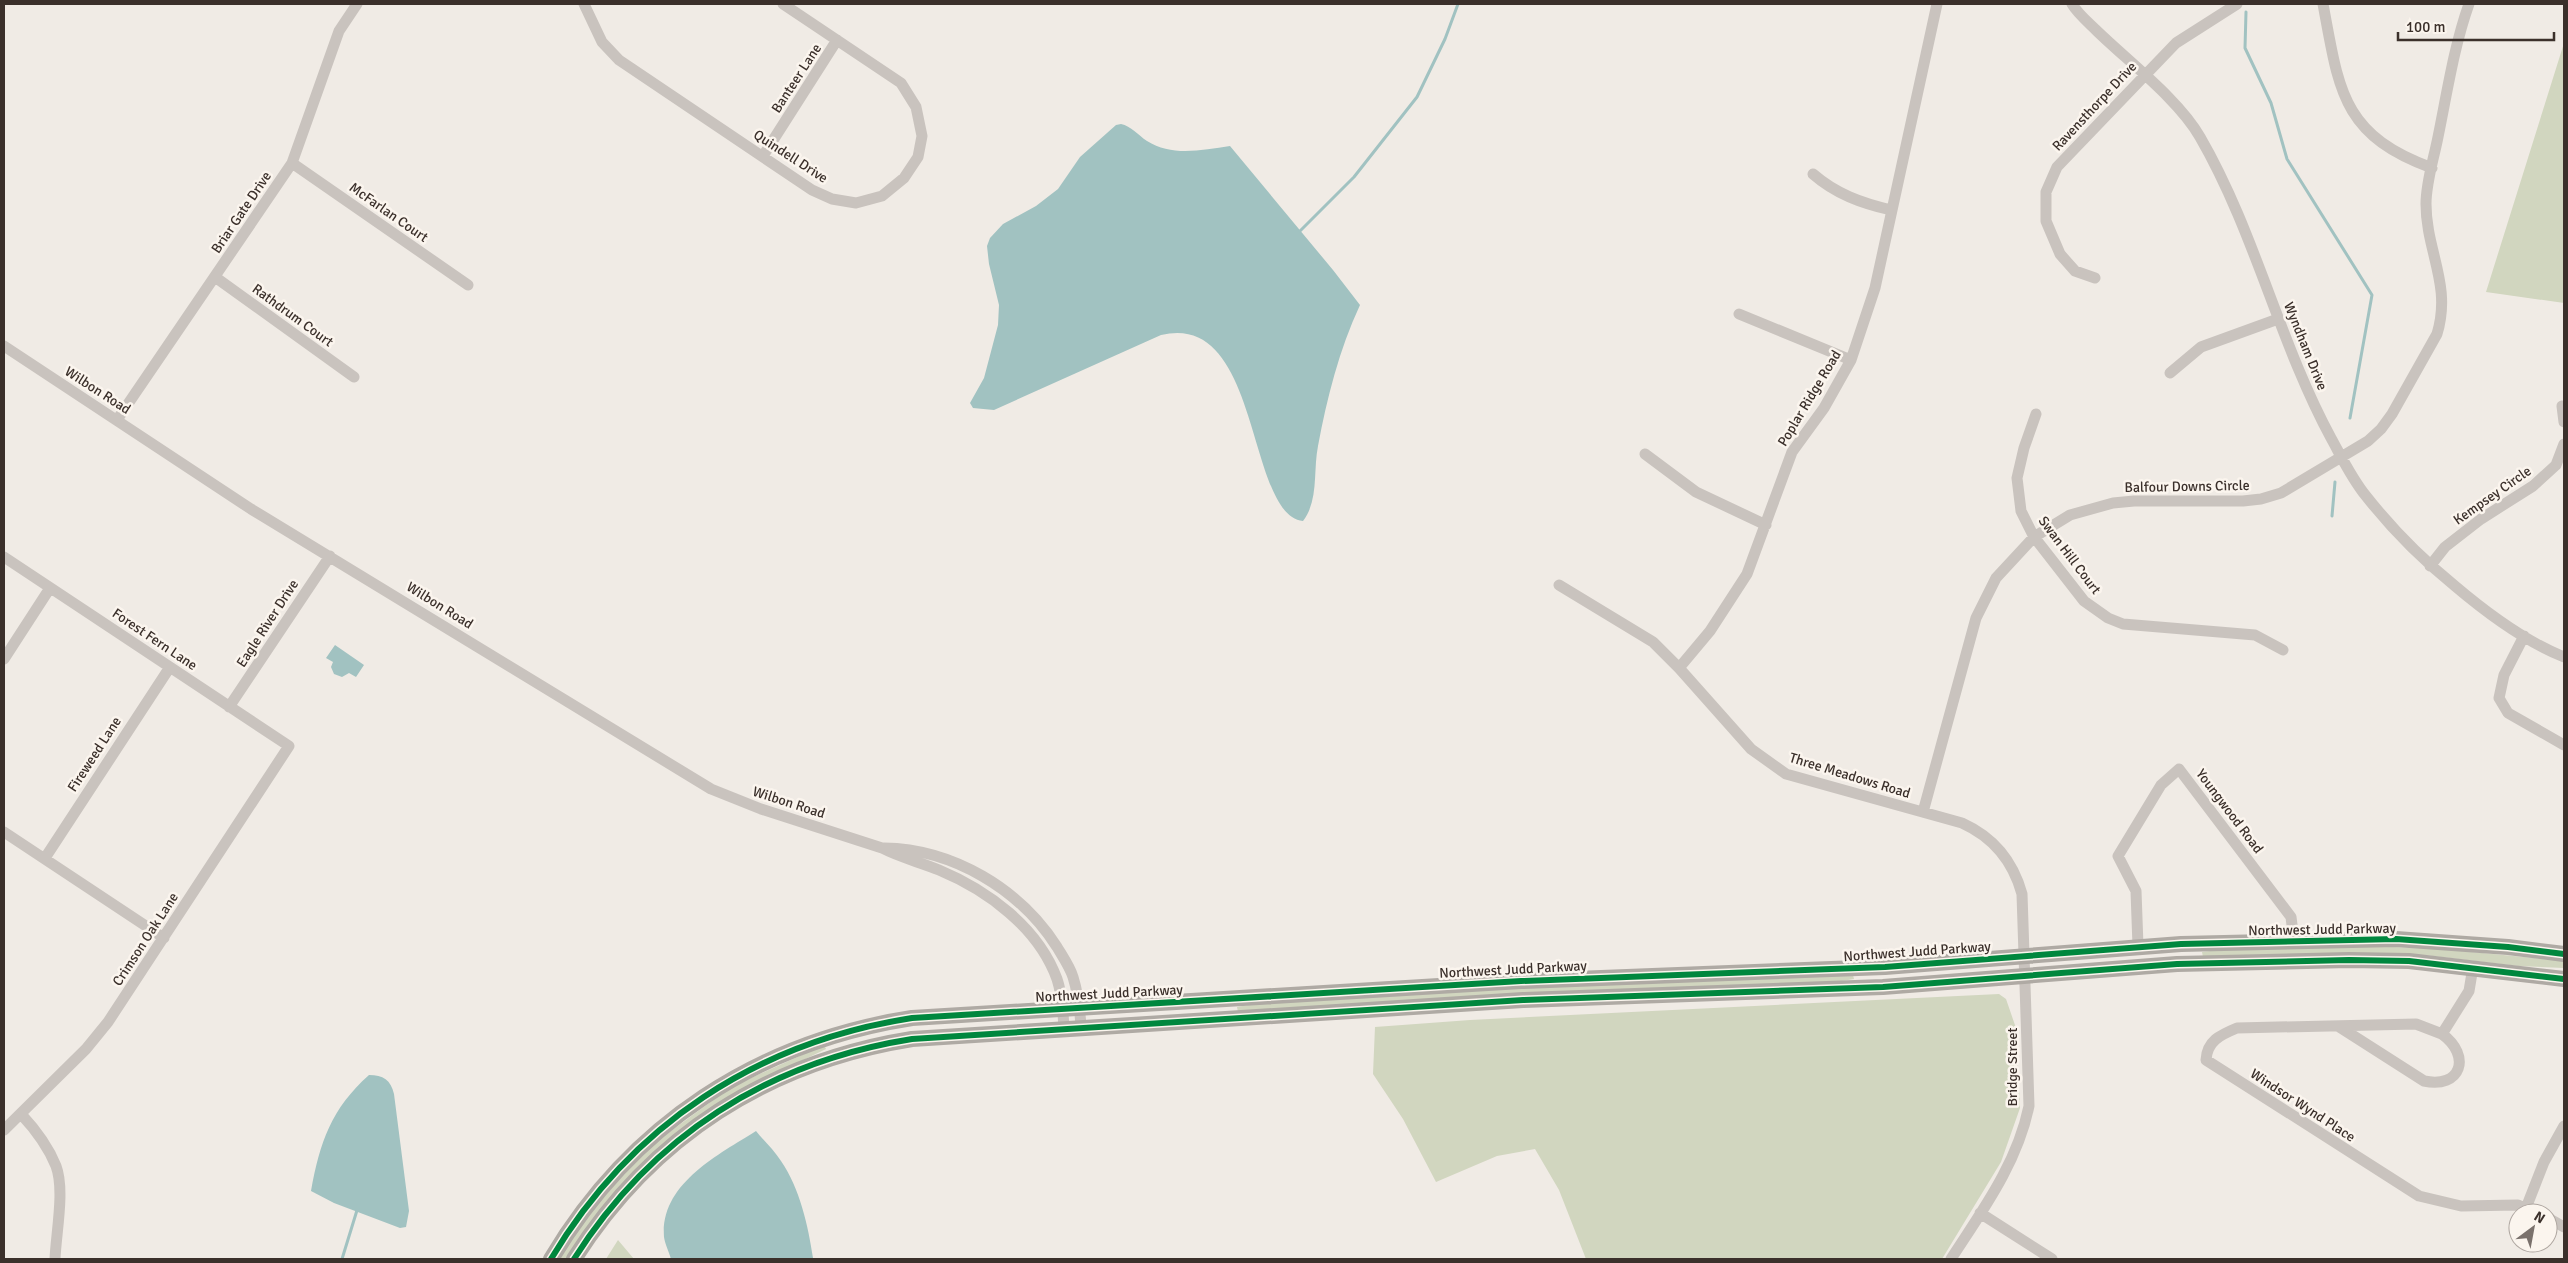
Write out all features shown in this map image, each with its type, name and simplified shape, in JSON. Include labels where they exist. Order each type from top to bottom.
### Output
[{"type":"highway","name":"Northwest Judd Parkway","points":[[550,1259],[570,1227],[594,1196],[644,1144],[693,1103],[762,1063],[821,1038],[892,1021],[1063,1008],[1520,981],[1885,967],[2138,946],[2294,941],[2420,941],[2564,954]]},
{"type":"highway","points":[[574,1259],[614,1202],[658,1158],[712,1115],[774,1079],[843,1053],[886,1043],[938,1036],[1523,1000],[1874,987],[2177,964],[2340,960],[2409,961],[2564,979]]},
{"type":"street","name":"Briar Gate Drive","points":[[117,420],[292,163],[339,31],[357,4]]},
{"type":"street","name":"Quindell Drive","points":[[584,4],[602,42],[619,60],[812,190],[832,199],[856,203],[882,196],[904,178],[918,157],[922,136],[916,107],[901,83],[782,4]]},
{"type":"street","name":"Poplar Ridge Road","points":[[1679,668],[1710,631],[1747,574],[1792,452],[1824,408],[1851,360],[1875,288],[1937,4]]},
{"type":"street","name":"Wyndham Drive","points":[[2072,4],[2143,76],[2168,96],[2198,134],[2220,172],[2315,407],[2365,495],[2430,566],[2485,611],[2524,636],[2564,657]]},
{"type":"street","name":"Ravensthorpe Drive","points":[[2095,278],[2075,271],[2060,254],[2046,221],[2046,192],[2057,167],[2176,43],[2237,4]]},
{"type":"street","points":[[2323,4],[2336,77],[2351,111],[2375,139],[2389,150],[2432,168]]},
{"type":"street","name":"Balfour Downs Circle","points":[[1923,812],[1976,618],[1996,578],[2034,536],[2070,516],[2113,503],[2134,501],[2243,501],[2272,497],[2298,484],[2341,455],[2368,441],[2381,429],[2392,414],[2437,334],[2443,298],[2426,217],[2426,201],[2458,42],[2469,4]]},
{"type":"street","name":"Banteer Lane","points":[[763,156],[837,40]]},
{"type":"street","name":"McFarlan Court","points":[[292,163],[468,285]]},
{"type":"street","points":[[1813,174],[1832,188],[1859,202],[1891,210]]},
{"type":"street","name":"Rathdrum Court","points":[[215,278],[354,378]]},
{"type":"street","points":[[1739,314],[1851,360]]},
{"type":"street","points":[[2170,373],[2201,347],[2278,319]]},
{"type":"street","name":"Wilbon Road","points":[[4,346],[251,509],[712,790],[762,809],[882,848],[899,857],[950,875],[980,890],[1000,904],[1026,930],[1044,955],[1056,978],[1063,1008],[1064,1028]]},
{"type":"street","points":[[2562,406],[2564,422]]},
{"type":"street","name":"Swan Hill Court","points":[[2036,414],[2017,478],[2021,512],[2034,536],[2084,601],[2108,618],[2141,627],[2255,635],[2283,650]]},
{"type":"street","name":"Kempsey Circle","points":[[2430,566],[2445,547],[2481,519],[2539,481],[2556,465],[2564,444]]},
{"type":"street","points":[[1645,454],[1696,492],[1766,525]]},
{"type":"street","name":"Eagle River Drive","points":[[229,707],[330,556]]},
{"type":"street","name":"Forest Fern Lane","points":[[4,557],[289,746]]},
{"type":"street","name":"Three Meadows Road","points":[[1559,585],[1653,642],[1679,668],[1751,749],[1786,774],[1962,823],[1978,830],[2002,853],[2018,882],[2022,894],[2024,976]]},
{"type":"street","points":[[4,659],[50,588]]},
{"type":"street","points":[[2524,636],[2504,675],[2499,698],[2508,713],[2564,744]]},
{"type":"street","name":"Fireweed Lane","points":[[44,858],[170,667]]},
{"type":"street","name":"Crimson Oak Lane","points":[[4,1130],[86,1050],[164,938],[289,746]]},
{"type":"street","name":"Youngwood Road","points":[[2138,946],[2136,890],[2118,856],[2161,785],[2179,769],[2291,917],[2294,941]]},
{"type":"street","points":[[4,832],[164,938]]},
{"type":"street","name":"Wilbon Road","points":[[882,848],[900,848],[954,862],[983,876],[1012,897],[1039,923],[1060,951],[1073,976],[1081,1027]]},
{"type":"street","points":[[2442,1034],[2469,991],[2473,967]]},
{"type":"street","name":"Bridge Street","points":[[1951,1259],[2012,1160],[2024,1132],[2029,1106],[2024,976]]},
{"type":"street","name":"Windsor Wynd Place","points":[[2338,1026],[2424,1081],[2439,1084],[2451,1078],[2460,1065],[2460,1052],[2453,1042],[2442,1034],[2416,1024],[2237,1028],[2212,1042],[2207,1050],[2206,1060],[2419,1196],[2461,1206],[2508,1205]]},
{"type":"street","points":[[21,1114],[34,1129],[56,1167],[59,1198],[55,1259]]},
{"type":"street","points":[[2533,1203],[2544,1162],[2564,1126]]},
{"type":"street","points":[[1980,1213],[2052,1259]]},
{"type":"green space","points":[[2564,43],[2564,303],[2486,292]]},
{"type":"green space","points":[[2355,946],[2431,948],[2564,961],[2564,968],[2518,966],[2424,955],[2203,957],[2202,952],[2227,949]]},
{"type":"green space","points":[[1853,975],[1854,979],[1830,983],[1238,1012],[1237,1007],[1266,1002],[1543,986]]},
{"type":"green space","points":[[1999,994],[2006,999],[2016,1028],[2020,1108],[2001,1162],[1942,1259],[1586,1259],[1559,1190],[1535,1149],[1497,1156],[1436,1182],[1403,1119],[1373,1074],[1375,1027],[1470,1020]]},
{"type":"green space","points":[[824,1045],[826,1049],[731,1095],[567,1259],[558,1259],[588,1214],[649,1147],[731,1087]]},
{"type":"green space","points":[[618,1240],[634,1259],[606,1259]]},
{"type":"water","points":[[1121,124],[1147,141],[1167,149],[1187,151],[1230,146],[1360,305],[1340,357],[1325,410],[1318,446],[1315,485],[1308,513],[1303,521],[1285,510],[1271,486],[1235,381],[1218,353],[1194,336],[1161,335],[994,410],[973,408],[970,403],[984,378],[998,325],[999,305],[989,264],[987,246],[990,238],[1003,224],[1036,206],[1058,189],[1080,157],[1116,125]]},
{"type":"water","points":[[335,645],[364,665],[356,677],[349,673],[342,677],[334,674],[331,667],[333,662],[326,658]]},
{"type":"water","points":[[369,1075],[386,1079],[391,1085],[394,1094],[409,1211],[406,1227],[400,1228],[334,1203],[311,1191],[323,1142],[329,1127],[345,1101]]},
{"type":"water","points":[[756,1131],[778,1157],[793,1183],[806,1220],[813,1258],[671,1259],[664,1237],[665,1218],[671,1201],[681,1186],[694,1173],[725,1150]]},
{"type":"waterway","points":[[1300,231],[1354,177],[1417,97],[1445,39],[1458,4]]},
{"type":"waterway","points":[[2246,12],[2245,48],[2271,103],[2287,159],[2372,295],[2350,418]]},
{"type":"waterway","points":[[2332,516],[2335,482]]},
{"type":"waterway","points":[[342,1259],[358,1207]]},
{"type":"cycle path","points":[[551,1259],[583,1211],[619,1168],[660,1130],[703,1097],[751,1069],[801,1047],[855,1030],[912,1018],[1521,981],[1885,967],[2181,944],[2396,939],[2508,947],[2564,954]]},
{"type":"cycle path","points":[[574,1259],[605,1215],[639,1176],[677,1141],[718,1112],[762,1086],[809,1066],[859,1050],[912,1039],[1523,1000],[1883,987],[2177,964],[2349,960],[2409,961],[2564,979]]}]
